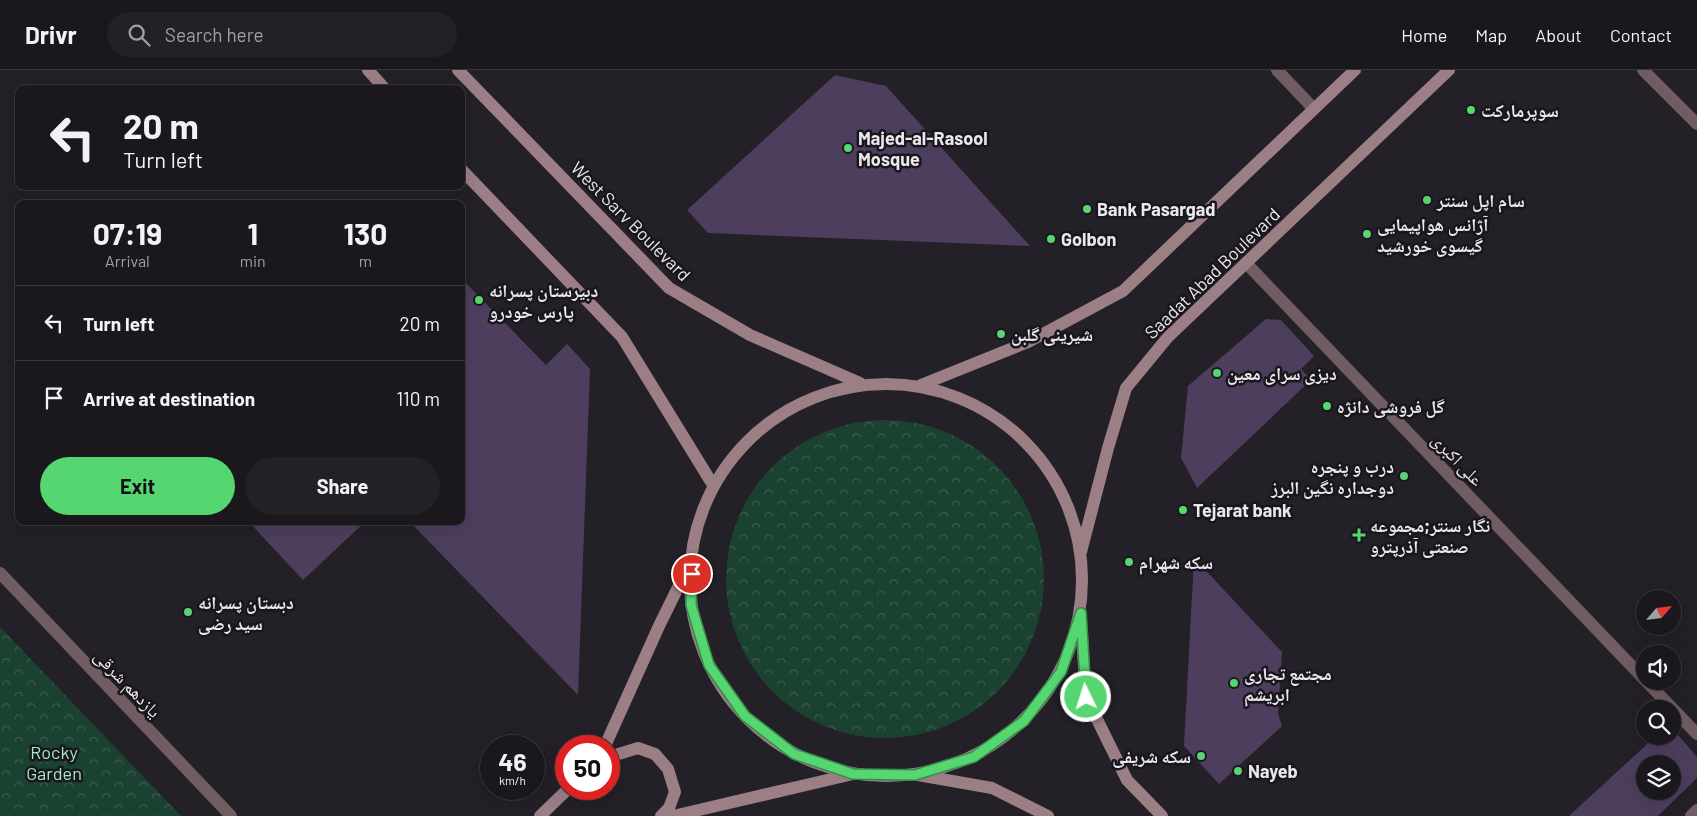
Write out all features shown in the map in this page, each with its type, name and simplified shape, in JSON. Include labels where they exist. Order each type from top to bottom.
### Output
[{"type":"main road","points":[[368,70],[381,85]]},
{"type":"main road","name":"West Sarv Boulevard","points":[[458,70],[669,288],[750,335],[860,384]]},
{"type":"main road","points":[[921,386],[1028,342],[1123,292],[1355,70]]},
{"type":"main road","name":"Saadat Abad Boulevard","points":[[1081,552],[1126,388],[1168,337],[1449,70]]},
{"type":"main road","points":[[465,173],[622,337],[713,485]]},
{"type":"main road","points":[[853,774],[794,754],[745,716],[709,665],[691,605],[692,544],[713,485],[750,436],[757,431],[801,401],[860,384],[921,386],[979,406],[1028,443],[1063,493],[1081,552],[1081,613],[1086,697],[1127,780],[1162,816]]},
{"type":"main road","points":[[610,735],[659,626],[692,559]]},
{"type":"main road","points":[[915,775],[974,757],[1024,721],[1061,672],[1081,613]]},
{"type":"main road","points":[[620,754],[638,748],[655,754],[668,769],[675,792],[669,808],[661,816]]},
{"type":"main road","points":[[673,816],[853,774],[915,775],[992,788],[1048,816]]},
{"type":"main road","points":[[540,816],[557,800]]},
{"type":"street","points":[[1277,70],[1314,109]]},
{"type":"street","points":[[1643,70],[1697,124]]},
{"type":"street","name":"علی اکبری","points":[[1246,263],[1636,670]]},
{"type":"street","name":"یازدهم شرقی","points":[[0,573],[231,816]]},
{"type":"street","name":"علی اکبری","points":[[1655,690],[1697,734]]},
{"type":"street","points":[[1690,816],[1697,810]]},
{"type":"green space","points":[[869,420],[901,420],[931,426],[960,438],[974,446],[998,466],[1018,490],[1032,518],[1038,533],[1044,563],[1044,595],[1038,625],[1032,640],[1018,668],[998,692],[974,712],[931,732],[901,738],[869,738],[839,732],[796,712],[772,692],[752,668],[732,625],[726,595],[726,563],[732,533],[752,490],[772,466],[796,446],[839,426]]},
{"type":"green space","name":"Rocky Garden","points":[[0,627],[181,816],[0,816]]},
{"type":"building","name":"Majed-al-Rasool Mosque","points":[[835,75],[886,86],[1030,246],[708,233],[687,210]]},
{"type":"building","points":[[465,282],[546,365],[567,344],[590,369],[578,695],[413,525],[465,525]]},
{"type":"building","points":[[1266,319],[1281,320],[1314,356],[1301,369],[1311,380],[1197,488],[1181,458],[1188,386]]},
{"type":"building","points":[[252,525],[362,525],[303,580]]},
{"type":"building","name":"مجتمع تجاری ابریشم","points":[[1194,558],[1282,652],[1278,714],[1282,726],[1219,784],[1184,746]]},
{"type":"building","points":[[1681,738],[1697,757],[1697,778],[1681,794],[1681,755],[1636,755],[1636,800],[1674,800],[1658,816],[1569,816],[1646,745],[1681,745]]},
{"type":"place","name":"سوپرمارکت","points":[[1471,110]]},
{"type":"place","name":"Majed-al-Rasool Mosque","points":[[848,148]]},
{"type":"place","name":"سام اپل سنتر","points":[[1427,200]]},
{"type":"place","name":"Bank Pasargad","points":[[1087,209]]},
{"type":"place","name":"آژانس هواپیمایی گیسوی خورشید","points":[[1367,234]]},
{"type":"place","name":"Golbon","points":[[1051,239]]},
{"type":"place","name":"دبیرستان پسرانه پارس خودرو","points":[[479,300]]},
{"type":"place","name":"شیرینی گلبن","points":[[1001,334]]},
{"type":"place","name":"دیزی سرای معین","points":[[1217,373]]},
{"type":"place","name":"گل فروشی دانژه","points":[[1327,406]]},
{"type":"place","name":"درب و پنجره دوجداره نگین البرز","points":[[1404,476]]},
{"type":"place","name":"Tejarat bank","points":[[1183,510]]},
{"type":"place","name":"نگار سنتر;مجموعه صنعتی آذرپترو","points":[[1359,535]]},
{"type":"place","name":"سکه شهرام","points":[[1129,562]]},
{"type":"place","name":"دبستان پسرانه سید رضی","points":[[188,612]]},
{"type":"place","name":"مجتمع تجاری ابریشم","points":[[1234,683]]},
{"type":"place","name":"سکه شریفی","points":[[1201,756]]},
{"type":"place","name":"Nayeb","points":[[1238,771]]},
{"type":"route","points":[[692,574],[691,605],[709,665],[745,716],[794,754],[853,774],[915,775],[974,757],[1024,721],[1061,672],[1081,613],[1086,697]]}]
